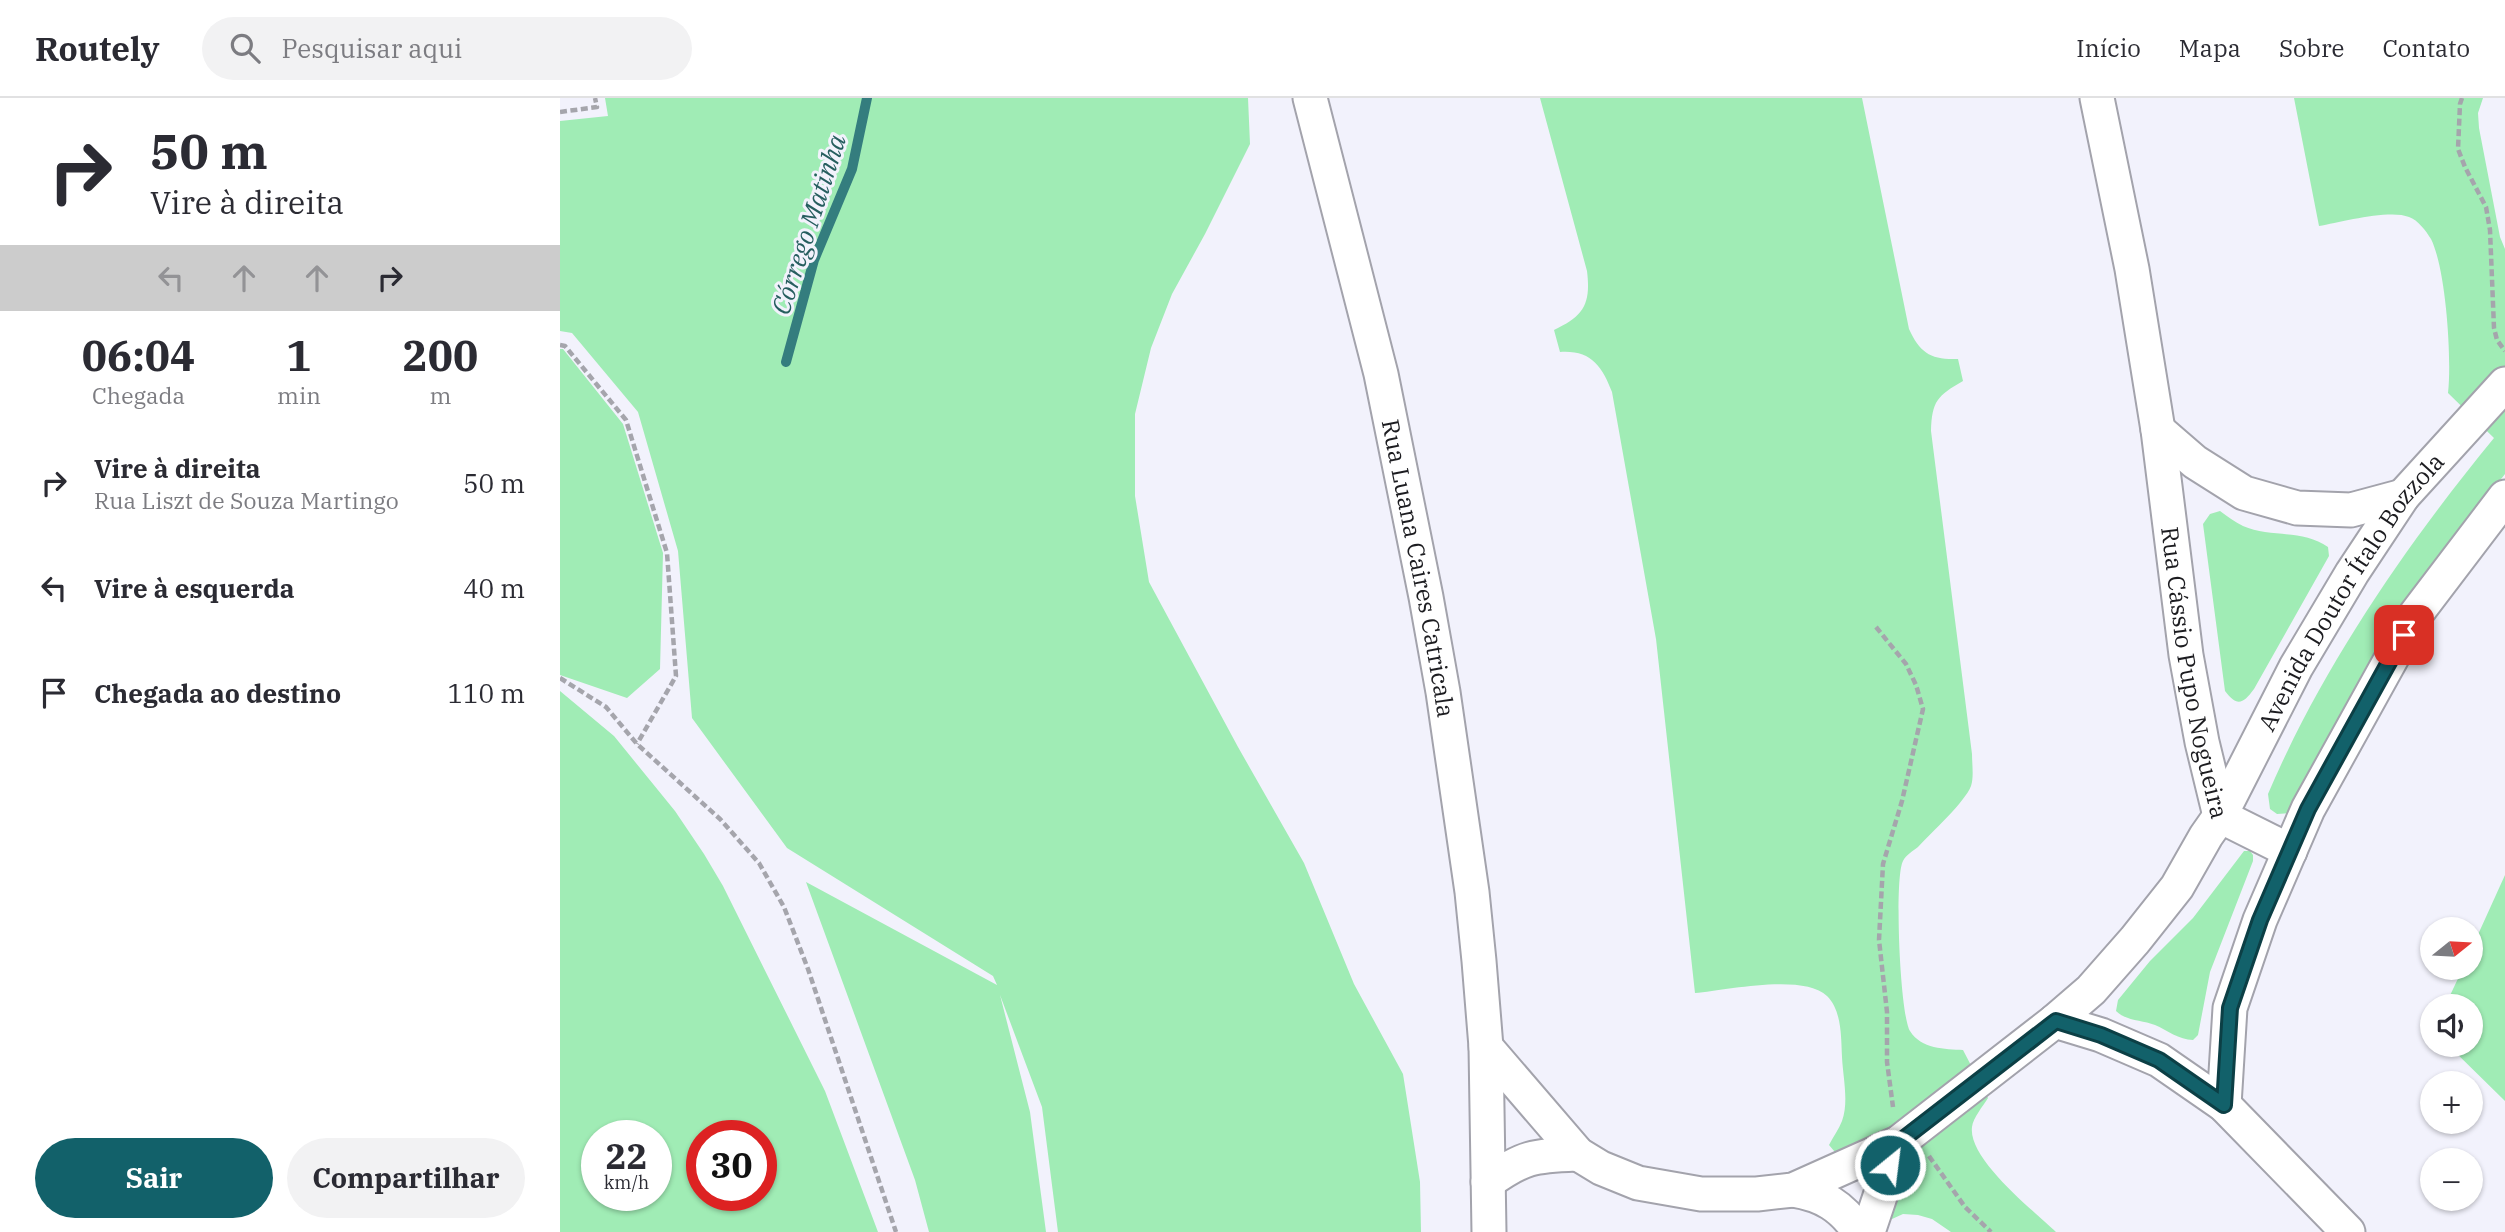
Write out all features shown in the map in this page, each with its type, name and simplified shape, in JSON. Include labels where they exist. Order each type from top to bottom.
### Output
[{"type":"street","name":"Rua Luana Caires Catricala","points":[[1310,98],[1381,374],[1443,692],[1472,892],[1486,1047],[1489,1232]]},
{"type":"street","name":"Rua Cássio Pupo Nogueira","points":[[1905,1138],[2056,1021],[2091,990],[2177,887],[2220,816],[2202,742],[2186,655],[2158,430],[2132,269],[2097,98]]},
{"type":"street","name":"Avenida Doutor Ítalo Bozzola","points":[[2220,816],[2297,667],[2352,573],[2403,496],[2505,384]]},
{"type":"street","points":[[2158,430],[2195,462],[2244,493],[2297,508],[2351,510],[2403,496]]},
{"type":"street","points":[[2224,1105],[2230,1008],[2260,920],[2308,809],[2416,614],[2505,497]]},
{"type":"street","points":[[2220,816],[2290,851]]},
{"type":"street","points":[[2056,1021],[2101,1035],[2159,1060],[2224,1105],[2348,1232]]},
{"type":"street","points":[[1486,1047],[1578,1154],[1601,1168],[1638,1183],[1701,1194],[1756,1194],[1793,1190],[1812,1193],[1830,1201],[1845,1213],[1859,1232]]},
{"type":"street","points":[[1793,1190],[1905,1138]]},
{"type":"street","points":[[1868,1232],[1905,1138]]},
{"type":"street","points":[[1488,1182],[1513,1164],[1537,1156],[1578,1154]]},
{"type":"path","points":[[560,112],[597,107],[595,98]]},
{"type":"path","points":[[2462,98],[2458,149],[2486,207],[2490,230],[2494,328],[2497,340],[2505,351]]},
{"type":"path","points":[[560,345],[565,346],[626,420],[667,553],[676,676],[637,744]]},
{"type":"path","points":[[1876,627],[1906,664],[1923,709],[1905,789],[1883,864],[1879,940],[1887,1012],[1887,1062],[1893,1107],[1905,1138],[1991,1232]]},
{"type":"path","points":[[560,678],[606,707],[637,744],[720,819],[759,863],[784,907],[808,969],[897,1232]]},
{"type":"green space","points":[[605,98],[1248,98],[1250,144],[1172,294],[1151,348],[1135,414],[1135,496],[1149,582],[1304,863],[1354,984],[1403,1074],[1420,1182],[1421,1232],[1058,1232],[1042,1107],[1000,995],[1030,1112],[1046,1232],[929,1232],[915,1180],[806,882],[997,985],[993,976],[787,848],[692,718],[678,551],[638,412],[572,333],[560,331],[560,121],[608,116]]},
{"type":"green space","points":[[1540,98],[1862,98],[1909,329],[1918,344],[1928,353],[1940,358],[1958,359],[1963,381],[1938,400],[1931,431],[1972,754],[1972,779],[1968,793],[1955,809],[1903,861],[1900,873],[1899,918],[1906,1020],[1915,1037],[1927,1045],[1963,1050],[1988,1098],[1972,1127],[1980,1154],[2018,1198],[2056,1232],[1951,1232],[1932,1219],[1918,1215],[1903,1214],[1892,1219],[1829,1145],[1842,1121],[1845,1098],[1840,1025],[1836,1009],[1827,996],[1816,989],[1783,984],[1695,993],[1656,639],[1612,392],[1604,374],[1594,362],[1580,354],[1560,352],[1554,330],[1579,314],[1586,300],[1588,282]]},
{"type":"green space","points":[[2294,98],[2483,98],[2478,113],[2479,128],[2500,237],[2505,249],[2505,474],[2464,526],[2290,813],[2277,814],[2270,809],[2268,794],[2340,653],[2398,564],[2494,438],[2448,393],[2447,314],[2441,271],[2431,239],[2416,221],[2401,215],[2365,217],[2319,226]]},
{"type":"green space","points":[[560,349],[563,349],[623,424],[663,553],[660,669],[627,698],[560,675]]},
{"type":"green space","points":[[2220,511],[2253,530],[2318,541],[2328,547],[2329,556],[2254,689],[2240,702],[2233,700],[2225,691],[2203,524],[2210,514]]},
{"type":"green space","points":[[560,691],[614,736],[675,811],[723,886],[825,1091],[878,1232],[560,1232]]},
{"type":"green space","points":[[2244,851],[2250,851],[2253,861],[2210,972],[2198,1035],[2193,1040],[2183,1038],[2155,1025],[2129,1019],[2116,1011],[2118,1000],[2150,961],[2193,918]]},
{"type":"green space","points":[[2505,875],[2505,1101],[2483,1079],[2483,1071],[2474,1071],[2460,1057],[2483,1057],[2483,994],[2451,994],[2457,980],[2483,980],[2483,924]]},
{"type":"waterway","name":"Córrego Matinha","points":[[786,362],[814,260],[852,169],[867,98]]},
{"type":"route","points":[[1890,1165],[1898,1143],[2056,1021],[2101,1035],[2159,1060],[2224,1105],[2230,1008],[2260,920],[2308,809],[2404,635]]}]
